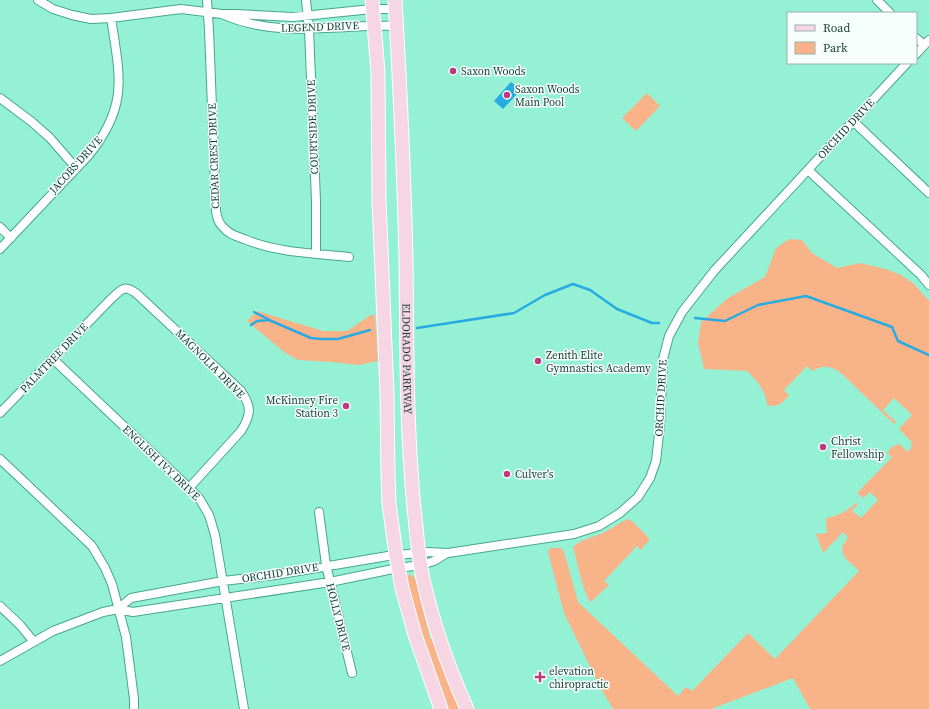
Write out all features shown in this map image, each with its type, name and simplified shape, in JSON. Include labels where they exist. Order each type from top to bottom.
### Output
[{"type":"main road","name":"ELDORADO PARKWAY","points":[[372,5],[378,72],[379,201],[390,503],[397,561],[415,635],[441,709]]},
{"type":"main road","name":"ELDORADO PARKWAY","points":[[395,5],[400,80],[406,259],[409,439],[420,559],[435,625],[449,666],[467,709]]},
{"type":"main road","points":[[388,439],[409,439]]},
{"type":"street","name":"LEGEND DRIVE","points":[[38,0],[72,16],[91,19],[111,18],[181,9],[208,13],[293,17],[308,16],[372,5],[395,5]]},
{"type":"street","name":"CEDAR CREST DRIVE","points":[[207,0],[217,217],[224,229],[262,247],[298,253],[349,256]]},
{"type":"street","name":"COURTSIDE DRIVE","points":[[306,0],[309,29],[316,201],[316,254]]},
{"type":"street","points":[[876,0],[889,12]]},
{"type":"street","name":"LEGEND DRIVE","points":[[222,14],[240,22],[282,29],[374,25],[397,26]]},
{"type":"street","name":"JACOBS DRIVE","points":[[0,249],[76,168],[100,140],[110,124],[116,105],[119,70],[111,18]]},
{"type":"street","points":[[917,53],[926,42]]},
{"type":"street","name":"ORCHID DRIVE","points":[[118,609],[131,598],[223,581],[275,575],[326,565],[420,559],[448,553],[574,534],[599,526],[620,513],[638,497],[650,478],[656,461],[660,425],[663,359],[669,336],[682,312],[714,271],[906,64]]},
{"type":"street","points":[[0,98],[32,122],[50,138],[76,168]]},
{"type":"street","points":[[853,121],[929,193]]},
{"type":"street","points":[[808,170],[921,275],[929,285]]},
{"type":"street","points":[[0,227],[11,238]]},
{"type":"street","name":"MAGNOLIA DRIVE","points":[[107,302],[124,288],[127,288],[137,294],[241,392],[249,405],[247,422],[241,431],[189,488]]},
{"type":"street","name":"PALMTREE DRIVE","points":[[0,414],[107,302]]},
{"type":"street","name":"ENGLISH IVY DRIVE","points":[[53,359],[189,488],[199,498],[209,515],[215,535],[244,709]]},
{"type":"street","points":[[0,459],[92,546],[105,568],[112,584],[126,637],[134,709]]},
{"type":"street","name":"HOLLY DRIVE","points":[[319,512],[326,565],[352,673]]},
{"type":"street","name":"ORCHID DRIVE","points":[[0,661],[53,631],[103,612],[118,609],[133,612],[330,582],[397,561],[420,559],[434,561],[448,553]]},
{"type":"street","points":[[275,575],[278,589]]},
{"type":"street","points":[[173,590],[175,605]]},
{"type":"street","points":[[0,606],[20,625],[34,642]]},
{"type":"green space","points":[[647,93],[660,106],[636,131],[622,118]]},
{"type":"green space","points":[[789,239],[802,240],[812,253],[837,268],[860,263],[885,269],[901,275],[914,284],[929,301],[929,709],[810,709],[793,678],[711,709],[613,709],[600,687],[564,613],[548,552],[550,548],[561,548],[564,552],[578,602],[678,696],[686,687],[692,691],[748,633],[775,659],[859,571],[842,553],[844,544],[848,538],[843,532],[823,553],[816,534],[827,533],[826,518],[842,513],[856,503],[858,504],[852,511],[861,518],[878,500],[870,492],[863,498],[857,493],[892,457],[887,453],[892,447],[899,444],[908,452],[912,446],[911,441],[899,429],[912,415],[894,398],[883,410],[896,422],[894,424],[843,375],[832,368],[821,367],[812,371],[807,366],[784,390],[789,395],[787,398],[780,404],[774,406],[767,405],[765,394],[747,371],[704,369],[698,343],[701,322],[728,298],[765,277],[776,248]]},
{"type":"green space","points":[[257,311],[323,331],[347,331],[371,315],[375,315],[378,361],[359,365],[298,360],[284,352],[247,321]]},
{"type":"green space","points":[[627,519],[632,521],[650,539],[641,550],[637,546],[604,581],[609,585],[591,602],[588,599],[583,585],[573,547],[581,541],[603,533]]},
{"type":"green space","points":[[410,574],[416,581],[430,637],[438,651],[461,709],[446,709],[432,675],[406,582],[407,577]]},
{"type":"water","name":"Saxon Woods Main Pool","points":[[511,82],[521,90],[503,109],[494,101]]},
{"type":"waterway","points":[[417,328],[514,313],[545,295],[573,284],[590,290],[617,309],[652,323],[659,323]]},
{"type":"waterway","points":[[695,318],[725,321],[758,305],[806,296],[892,327],[898,341],[929,355]]},
{"type":"waterway","points":[[254,312],[268,319]]},
{"type":"waterway","points":[[251,325],[257,321],[269,320],[311,338],[321,339],[338,339],[370,330]]},
{"type":"place","name":"Saxon Woods","points":[[453,71]]},
{"type":"place","name":"Saxon Woods Main Pool","points":[[507,95]]},
{"type":"place","name":"Zenith Elite Gymnastics Academy","points":[[538,361]]},
{"type":"place","name":"McKinney Fire Station 3","points":[[346,406]]},
{"type":"place","name":"Christ Fellowship","points":[[823,447]]},
{"type":"place","name":"Culver's","points":[[507,474]]},
{"type":"place","name":"elevation chiropractic","points":[[540,677]]}]
